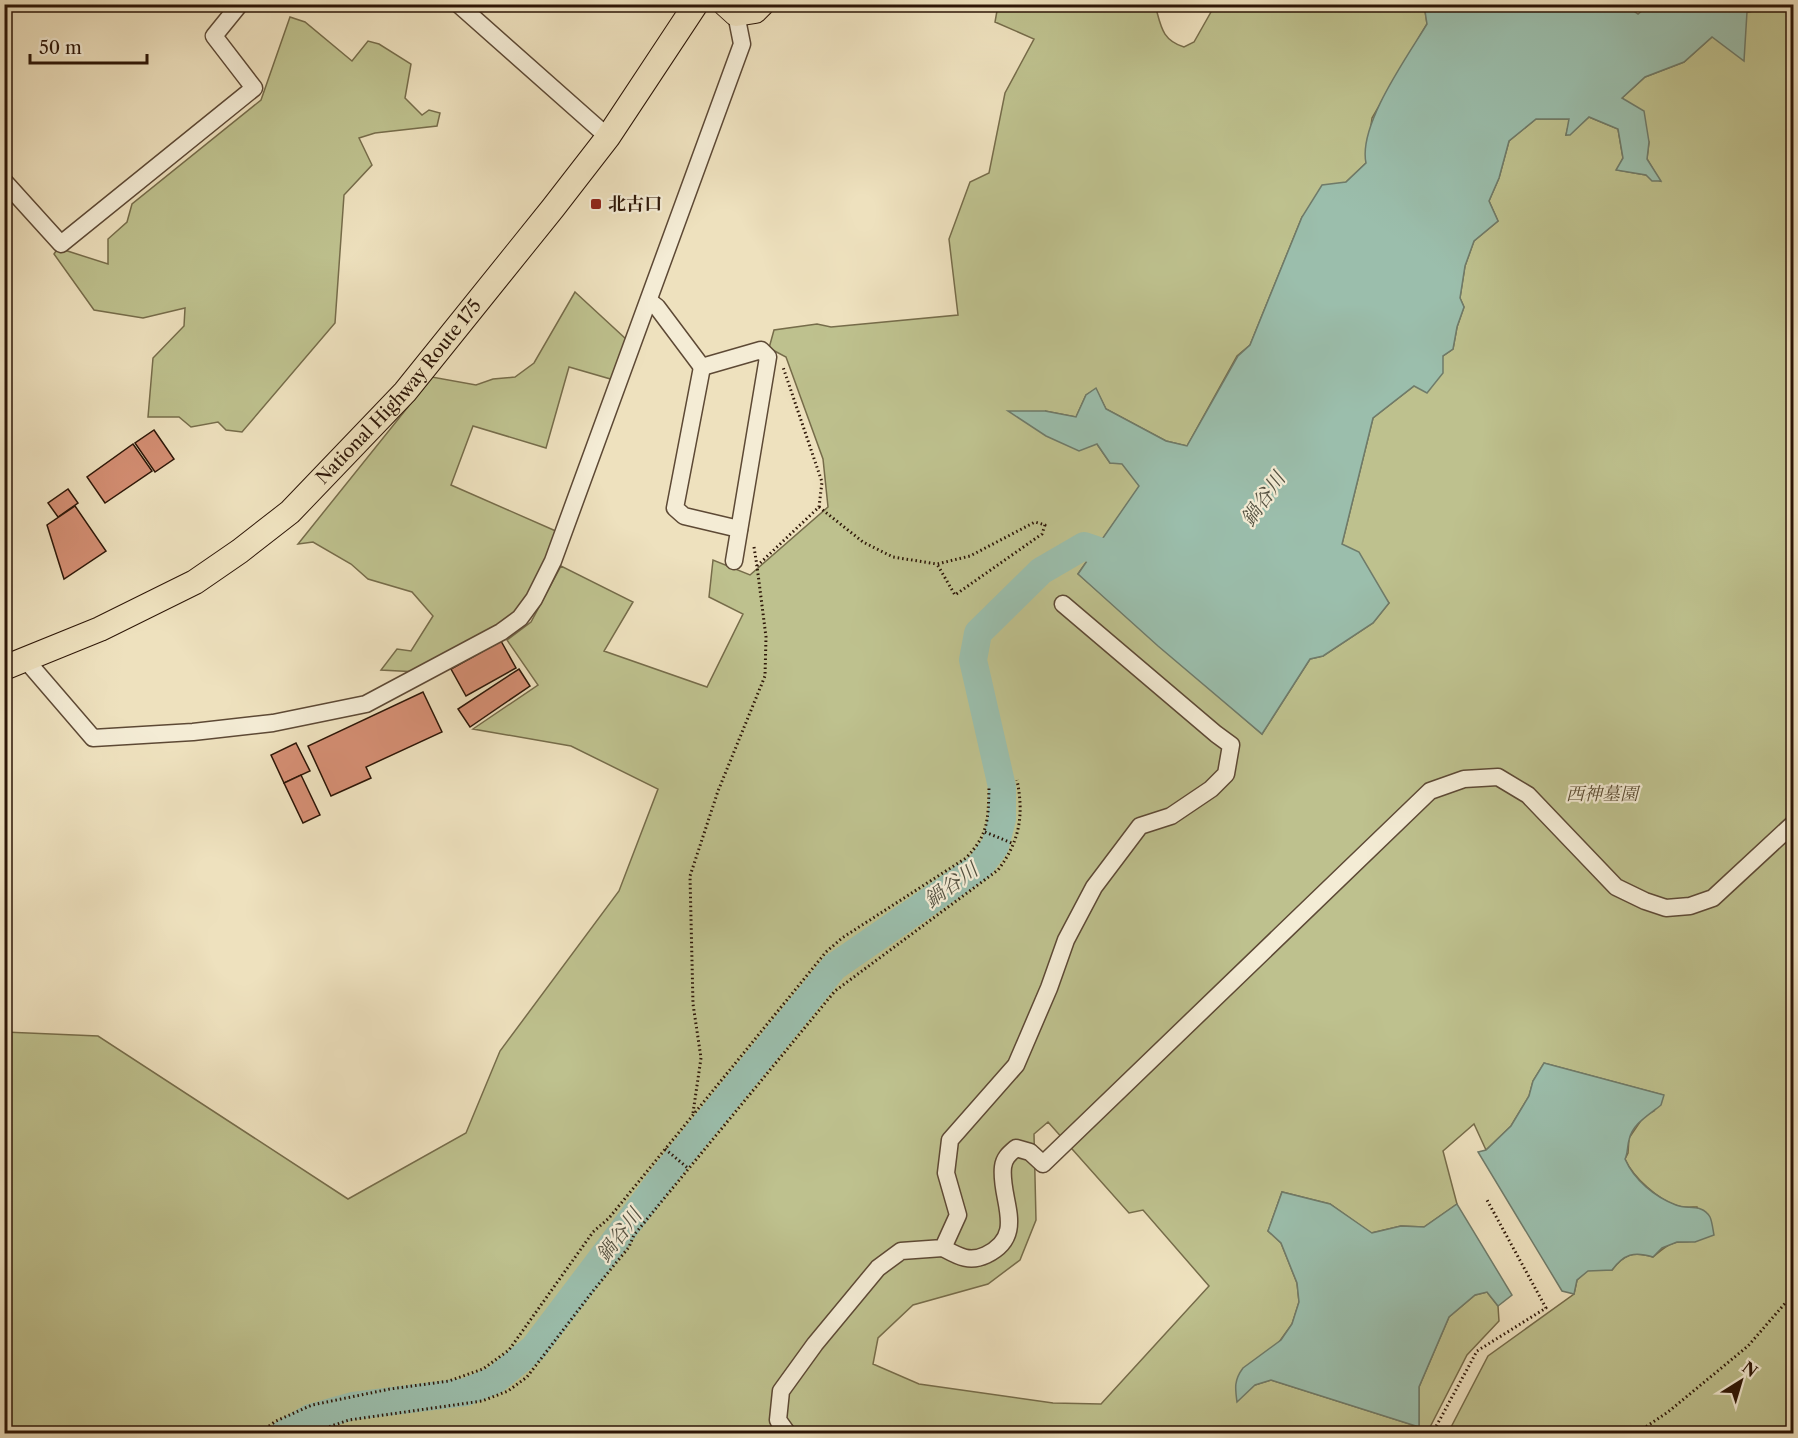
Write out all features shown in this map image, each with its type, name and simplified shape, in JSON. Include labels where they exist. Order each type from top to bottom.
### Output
[{"type":"highway","name":"National Highway Route 175","points":[[15,664],[100,628],[195,582],[290,512],[405,392],[608,137],[696,4]]},
{"type":"highway","points":[[730,9],[755,11],[762,4]]},
{"type":"street","points":[[4,181],[61,244],[254,88],[214,36],[240,4]]},
{"type":"street","points":[[458,4],[608,137]]},
{"type":"street","points":[[15,664],[93,738],[193,732],[273,723],[366,704],[501,632],[520,618],[534,599],[553,561],[742,44],[730,9]]},
{"type":"street","points":[[649,302],[657,307],[702,368],[675,508],[684,516],[739,530]]},
{"type":"street","points":[[702,368],[761,350],[768,357],[734,561]]},
{"type":"street","points":[[943,1248],[958,1215],[946,1173],[950,1140],[1016,1065],[1066,940],[1094,887],[1140,826],[1171,816],[1211,789],[1226,774],[1231,746],[1063,604]]},
{"type":"street","points":[[788,1434],[778,1420],[781,1391],[815,1344],[878,1268],[901,1251],[943,1248],[961,1258],[977,1259],[994,1251],[1006,1238],[1010,1220],[1003,1167],[1006,1157],[1016,1148],[1030,1152],[1043,1164],[1430,791],[1464,778],[1498,777],[1528,795],[1616,887],[1645,902],[1666,908],[1690,906],[1713,898],[1794,823]]},
{"type":"path","points":[[692,1115],[700,1058],[693,1004],[690,876],[718,791],[765,676],[766,637],[757,566],[819,507],[822,482],[781,360],[768,357]]},
{"type":"path","points":[[819,507],[863,542],[893,557],[937,564],[970,556],[1035,522],[1045,525],[1042,534],[955,595],[937,564]]},
{"type":"path","points":[[308,1434],[349,1420],[482,1401],[508,1390],[527,1377],[629,1247],[634,1235],[835,991],[998,870],[1011,853],[1021,821],[1017,780]]},
{"type":"path","points":[[258,1434],[276,1420],[312,1405],[390,1389],[449,1381],[483,1369],[509,1350],[593,1232],[609,1218],[826,952],[842,938],[966,858],[978,845],[985,832],[988,818],[989,788]]},
{"type":"path","points":[[985,832],[1014,844]]},
{"type":"path","points":[[665,1149],[689,1169]]},
{"type":"path","points":[[1432,1434],[1477,1351],[1546,1308],[1487,1200]]},
{"type":"path","points":[[1635,1434],[1668,1412],[1748,1346],[1794,1293]]},
{"type":"green space","name":"西神墓園","points":[[998,5],[1155,5],[1166,36],[1184,47],[1194,42],[1215,5],[1429,5],[1425,11],[1427,24],[1372,118],[1366,163],[1302,217],[1250,345],[1237,356],[1187,446],[1166,441],[1106,409],[1096,389],[1086,395],[1076,417],[1045,411],[1097,444],[1110,463],[1122,463],[1140,486],[1078,574],[1262,734],[1310,659],[1323,656],[1373,623],[1389,603],[1342,544],[1373,418],[1414,386],[1443,356],[1453,349],[1464,307],[1460,298],[1465,266],[1474,241],[1498,221],[1489,201],[1499,178],[1509,141],[1536,119],[1570,119],[1566,135],[1589,117],[1618,129],[1623,158],[1617,170],[1646,175],[1660,181],[1647,159],[1649,142],[1622,98],[1645,77],[1684,62],[1712,37],[1747,12],[1793,5],[1793,1433],[1448,1433],[1488,1356],[1574,1294],[1577,1280],[1588,1270],[1612,1270],[1621,1260],[1630,1255],[1640,1254],[1653,1257],[1673,1243],[1701,1238],[1697,1207],[1680,1207],[1655,1194],[1640,1180],[1625,1159],[1628,1153],[1629,1138],[1644,1116],[1654,1111],[1663,1095],[1544,1063],[1533,1081],[1529,1096],[1511,1126],[1486,1150],[1474,1124],[1443,1151],[1457,1204],[1424,1227],[1401,1226],[1371,1233],[1330,1204],[1282,1192],[1268,1231],[1281,1243],[1297,1283],[1299,1302],[1292,1324],[1277,1345],[1255,1385],[1271,1380],[1419,1427],[1419,1387],[1449,1317],[1475,1295],[1487,1292],[1498,1306],[1499,1321],[1467,1355],[1427,1433],[5,1434],[5,1032],[98,1036],[348,1199],[466,1133],[500,1051],[619,891],[658,789],[571,746],[473,729],[538,685],[507,640],[531,622],[561,566],[633,602],[604,651],[707,687],[743,614],[709,597],[713,560],[750,575],[828,507],[823,459],[786,357],[769,348],[774,330],[817,324],[831,327],[958,315],[949,239],[970,182],[989,173],[1005,93],[1034,39],[995,22]],"holes":[[[1048,1122],[1129,1213],[1143,1210],[1209,1286],[1101,1404],[1053,1403],[919,1384],[873,1364],[878,1338],[913,1305],[988,1284],[1020,1260],[1036,1220],[1034,1134]]]},
{"type":"green space","points":[[290,17],[305,22],[352,61],[368,41],[379,44],[411,64],[405,98],[422,115],[429,110],[440,113],[437,126],[375,133],[359,138],[372,165],[344,195],[335,323],[242,432],[226,430],[218,422],[191,427],[179,417],[148,417],[153,358],[184,326],[185,308],[143,318],[94,310],[54,254],[58,248],[108,264],[108,239],[127,222],[132,204],[261,100]]},
{"type":"green space","points":[[575,292],[627,340],[614,380],[569,367],[546,448],[473,426],[451,485],[558,532],[531,598],[516,614],[418,672],[381,670],[397,649],[411,651],[433,616],[412,592],[368,579],[351,564],[313,542],[298,544],[432,377],[476,385],[493,379],[515,377],[534,363]]},
{"type":"water","points":[[1429,5],[1625,5],[1638,14],[1649,5],[1785,5],[1747,12],[1744,61],[1712,37],[1684,62],[1645,77],[1622,98],[1644,111],[1649,142],[1647,159],[1661,181],[1652,181],[1646,175],[1616,170],[1623,158],[1618,129],[1589,117],[1570,135],[1566,135],[1569,119],[1536,119],[1509,141],[1499,178],[1489,201],[1498,221],[1474,241],[1465,266],[1460,298],[1464,307],[1453,349],[1443,356],[1443,373],[1427,393],[1414,386],[1373,418],[1342,544],[1359,552],[1389,603],[1373,623],[1323,656],[1310,659],[1262,734],[1158,646],[1078,574],[1139,486],[1122,464],[1110,463],[1097,444],[1079,451],[1046,436],[1008,411],[1045,411],[1076,417],[1086,395],[1096,388],[1106,409],[1166,441],[1187,446],[1238,356],[1250,345],[1302,217],[1322,185],[1346,182],[1366,163],[1369,130],[1386,92],[1427,24],[1425,11]]},
{"type":"water","points":[[1544,1063],[1664,1095],[1661,1105],[1634,1129],[1625,1159],[1640,1181],[1660,1197],[1676,1205],[1699,1208],[1707,1213],[1711,1219],[1714,1235],[1695,1242],[1677,1242],[1662,1248],[1653,1257],[1640,1254],[1630,1255],[1621,1260],[1612,1270],[1588,1271],[1577,1280],[1574,1294],[1562,1291],[1478,1152],[1486,1150],[1511,1126],[1529,1096],[1533,1081]]},
{"type":"water","points":[[1282,1192],[1330,1204],[1372,1233],[1401,1226],[1424,1227],[1457,1204],[1512,1295],[1498,1306],[1487,1292],[1475,1295],[1449,1317],[1419,1387],[1419,1427],[1271,1380],[1255,1385],[1237,1402],[1236,1384],[1240,1372],[1281,1340],[1292,1324],[1299,1302],[1297,1283],[1281,1243],[1268,1231]]},
{"type":"building","points":[[154,430],[174,459],[155,472],[135,443]]},
{"type":"building","points":[[133,444],[152,471],[105,503],[87,477]]},
{"type":"building","points":[[68,489],[78,503],[58,517],[48,503]]},
{"type":"building","points":[[75,506],[106,551],[64,579],[47,525]]},
{"type":"building","points":[[501,641],[516,668],[466,696],[451,669]]},
{"type":"building","points":[[519,669],[530,686],[470,727],[458,709]]},
{"type":"building","points":[[423,692],[442,732],[366,767],[371,778],[331,796],[308,746]]},
{"type":"building","points":[[296,743],[310,771],[284,783],[271,755]]},
{"type":"building","points":[[301,775],[320,815],[303,823],[284,783]]},
{"type":"waterway","name":"鍋谷川","points":[[283,1434],[310,1418],[353,1406],[466,1392],[495,1380],[534,1348],[670,1168],[834,967],[980,866],[995,846],[1002,819],[1002,787],[973,660],[978,633],[1041,571],[1084,546],[1131,562]]},
{"type":"place","name":"北古口","points":[[596,204]]}]
